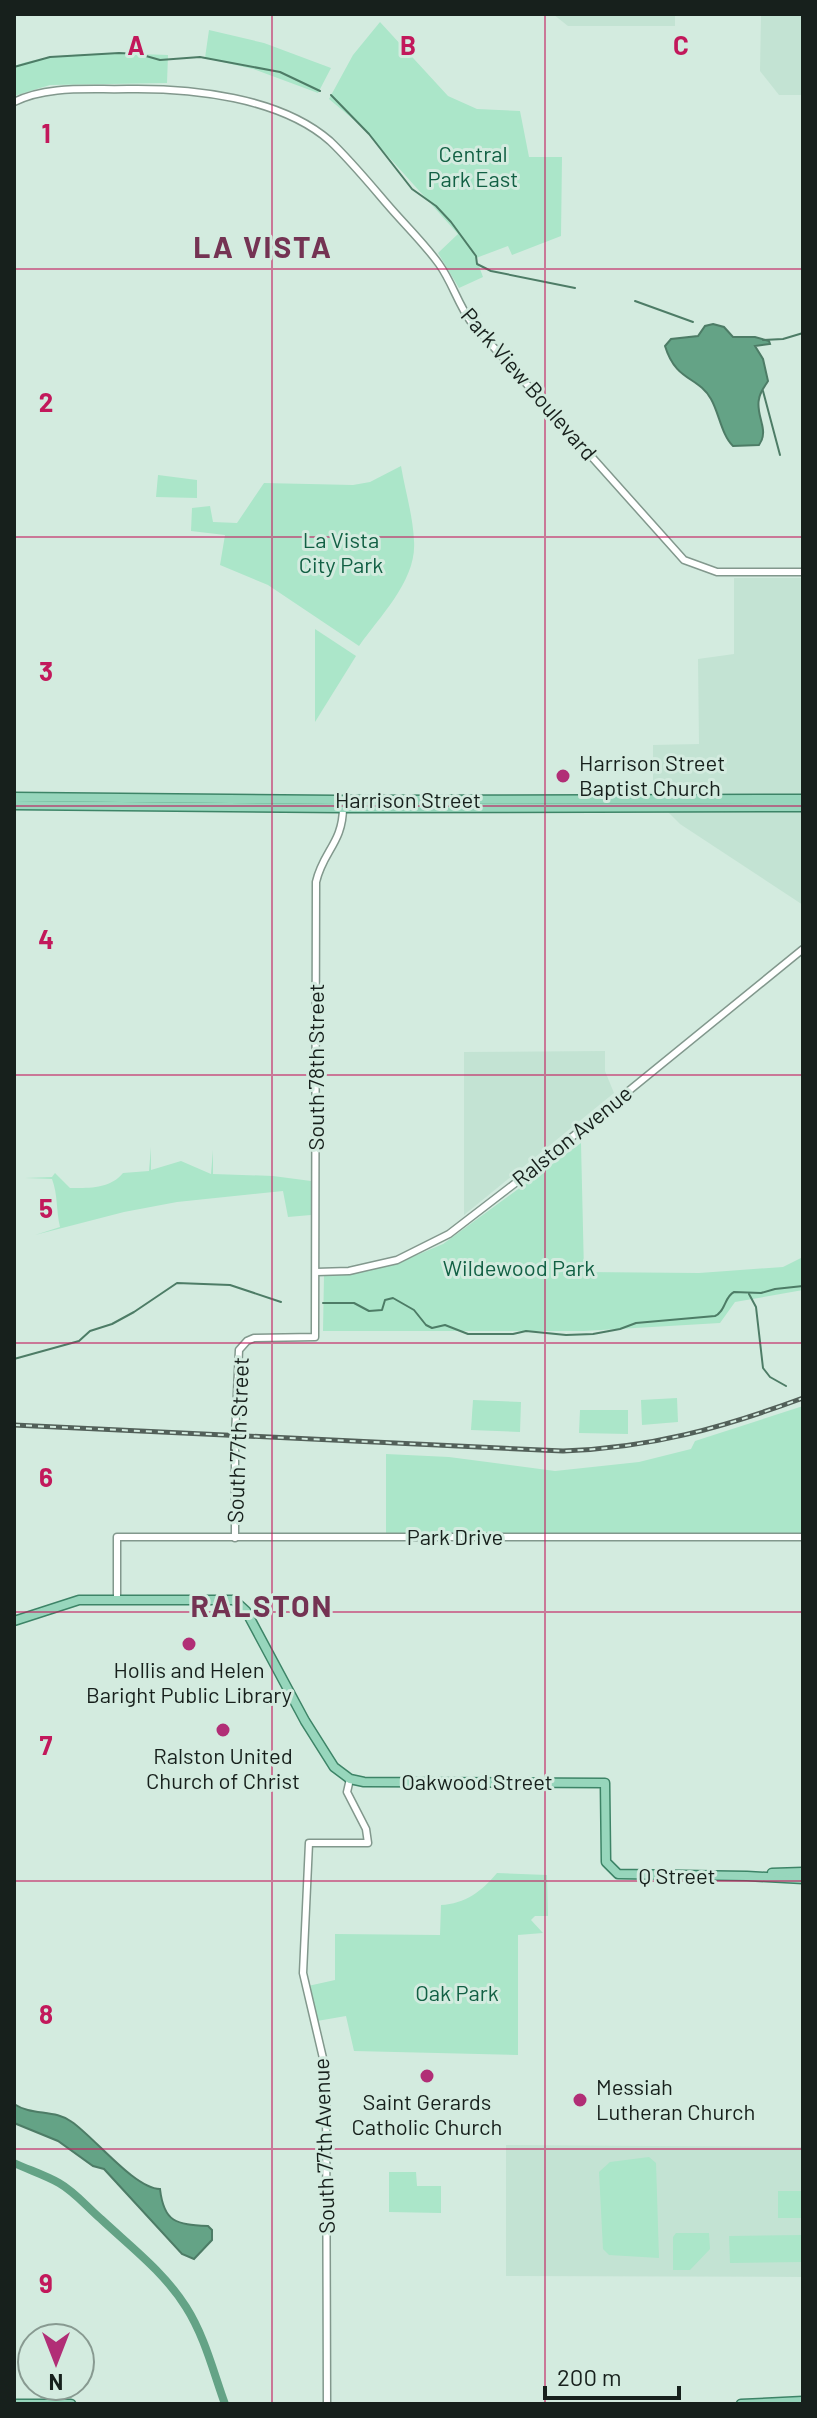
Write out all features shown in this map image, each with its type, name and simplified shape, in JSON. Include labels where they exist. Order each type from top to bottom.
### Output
[{"type":"main road","name":"Harrison Street","points":[[14,797],[803,799]]},
{"type":"main road","name":"Harrison Street","points":[[14,805],[803,807]]},
{"type":"main road","points":[[14,1621],[73,1601],[234,1600],[246,1611],[305,1721],[334,1767],[350,1779]]},
{"type":"main road","name":"Oakwood Street","points":[[350,1779],[364,1782],[605,1783],[605,1857],[610,1867]]},
{"type":"main road","name":"Q Street","points":[[610,1867],[622,1875],[803,1879]]},
{"type":"main road","name":"Q Street","points":[[747,1876],[803,1872]]},
{"type":"main road","points":[[741,2404],[803,2401]]},
{"type":"main road","points":[[14,2404],[71,2404]]},
{"type":"street","name":"Park View Boulevard","points":[[14,102],[38,93],[61,90],[175,88],[220,95],[282,114],[311,128],[330,142],[427,249],[448,279],[459,306],[471,322],[684,560],[717,572],[803,572]]},
{"type":"street","name":"South 78th Street","points":[[244,1344],[254,1338],[315,1337],[316,882],[320,865],[340,833],[343,805]]},
{"type":"street","name":"Ralston Avenue","points":[[316,1272],[349,1271],[397,1260],[449,1234],[803,949]]},
{"type":"street","name":"South 77th Street","points":[[235,1538],[237,1361],[244,1344]]},
{"type":"street","name":"Park Drive","points":[[117,1599],[117,1537],[803,1537]]},
{"type":"street","name":"South 77th Avenue","points":[[327,2404],[326,2071],[303,1973],[309,1843],[368,1843],[366,1829],[347,1792],[350,1779]]},
{"type":"shaded area","points":[[553,14],[675,14],[675,26],[568,26]]},
{"type":"shaded area","points":[[803,14],[803,95],[779,95],[760,71],[761,16]]},
{"type":"shaded area","points":[[713,324],[724,327],[733,337],[755,337],[769,341],[770,344],[755,346],[763,359],[768,381],[758,405],[763,428],[759,445],[733,446],[711,399],[700,386],[681,373],[665,346],[671,339],[698,336],[705,326]]},
{"type":"shaded area","points":[[734,578],[803,578],[803,905],[680,824],[653,797],[653,745],[699,744],[698,659],[734,654]]},
{"type":"shaded area","points":[[605,1051],[605,1071],[614,1093],[464,1215],[464,1052]]},
{"type":"shaded area","points":[[14,2104],[28,2110],[58,2115],[72,2122],[127,2172],[150,2187],[160,2189],[165,2209],[174,2220],[208,2226],[212,2230],[212,2240],[194,2259],[182,2254],[104,2169],[93,2166],[58,2141],[14,2123]]},
{"type":"shaded area","points":[[506,2145],[803,2147],[803,2277],[506,2276]]},
{"type":"green space","name":"Central Park East","points":[[380,22],[448,96],[477,109],[520,111],[529,157],[562,157],[561,236],[512,255],[508,246],[476,258],[483,277],[459,288],[438,253],[458,234],[360,125],[329,99],[353,55]]},
{"type":"green space","points":[[209,30],[264,43],[331,68],[318,93],[253,69],[205,58]]},
{"type":"green space","points":[[90,54],[168,55],[167,83],[50,85],[14,96],[14,66],[32,61]]},
{"type":"green space","name":"La Vista City Park","points":[[401,466],[414,541],[410,570],[396,597],[359,646],[268,585],[220,565],[225,535],[191,531],[192,508],[210,506],[213,522],[237,523],[264,483],[353,485],[370,482]]},
{"type":"green space","points":[[158,475],[197,480],[197,498],[156,497]]},
{"type":"green space","points":[[315,629],[356,656],[315,722]]},
{"type":"green space","name":"Wildewood Park","points":[[581,1143],[584,1272],[699,1273],[783,1267],[803,1257],[803,1290],[735,1302],[720,1323],[584,1331],[323,1331],[324,1275],[391,1266],[443,1244]]},
{"type":"green space","points":[[151,1147],[151,1170],[181,1161],[211,1174],[213,1150],[213,1174],[311,1181],[311,1215],[288,1217],[283,1191],[177,1202],[35,1235],[60,1227],[55,1191],[52,1179],[25,1178],[52,1177],[55,1173],[70,1188],[99,1186],[112,1182],[123,1173],[149,1171]]},
{"type":"green space","points":[[677,1398],[678,1422],[642,1425],[641,1400]]},
{"type":"green space","points":[[473,1400],[521,1402],[520,1432],[471,1430]]},
{"type":"green space","points":[[803,1406],[803,1534],[386,1536],[386,1454],[449,1457],[555,1471],[639,1462],[691,1449],[695,1441]]},
{"type":"green space","points":[[580,1410],[628,1410],[628,1434],[579,1433]]},
{"type":"green space","name":"Oak Park","points":[[497,1873],[547,1875],[548,1916],[535,1916],[531,1920],[543,1933],[518,1935],[518,2055],[354,2051],[346,2016],[317,2021],[308,1986],[335,1980],[335,1934],[440,1935],[441,1905],[472,1895]]},
{"type":"green space","points":[[649,2157],[656,2163],[659,2258],[609,2255],[603,2249],[599,2172],[610,2162]]},
{"type":"green space","points":[[389,2172],[416,2172],[417,2186],[441,2186],[441,2213],[389,2212]]},
{"type":"green space","points":[[778,2191],[803,2191],[803,2218],[778,2218]]},
{"type":"green space","points":[[676,2233],[709,2233],[710,2249],[690,2270],[673,2270],[673,2237]]},
{"type":"green space","points":[[803,2235],[803,2262],[730,2263],[729,2236]]},
{"type":"waterway","points":[[14,67],[50,57],[119,53],[160,60],[200,57],[280,72],[320,91]]},
{"type":"waterway","points":[[331,95],[369,134],[412,189],[436,206],[451,222],[476,256],[477,264],[491,271],[575,288]]},
{"type":"waterway","points":[[635,301],[693,322]]},
{"type":"waterway","points":[[763,340],[783,339],[803,333]]},
{"type":"waterway","points":[[763,391],[780,455]]},
{"type":"waterway","points":[[14,1359],[79,1341],[90,1331],[134,1312],[177,1283],[230,1285],[281,1302]]},
{"type":"waterway","points":[[323,1303],[354,1303],[369,1311],[382,1310],[385,1300],[393,1298],[414,1310],[432,1328],[445,1325],[468,1334],[526,1331],[566,1335],[593,1334],[636,1323],[715,1316],[734,1292],[761,1293],[803,1286]]},
{"type":"waterway","points":[[749,1294],[756,1307],[763,1368],[770,1377],[786,1386]]},
{"type":"waterway","points":[[14,2163],[54,2180],[70,2191],[168,2282],[198,2330],[225,2404]]},
{"type":"railway","points":[[14,1425],[563,1451],[626,1446],[685,1435],[803,1398]]},
{"type":"place","name":"Harrison Street Baptist Church","points":[[563,776]]},
{"type":"place","name":"Hollis and Helen Baright Public Library","points":[[189,1644]]},
{"type":"place","name":"Ralston United Church of Christ","points":[[223,1730]]},
{"type":"place","name":"Saint Gerards Catholic Church","points":[[427,2076]]},
{"type":"place","name":"Messiah Lutheran Church","points":[[580,2100]]},
{"type":"district","name":"LA VISTA","points":[[263,248]]},
{"type":"district","name":"RALSTON","points":[[262,1607]]}]
